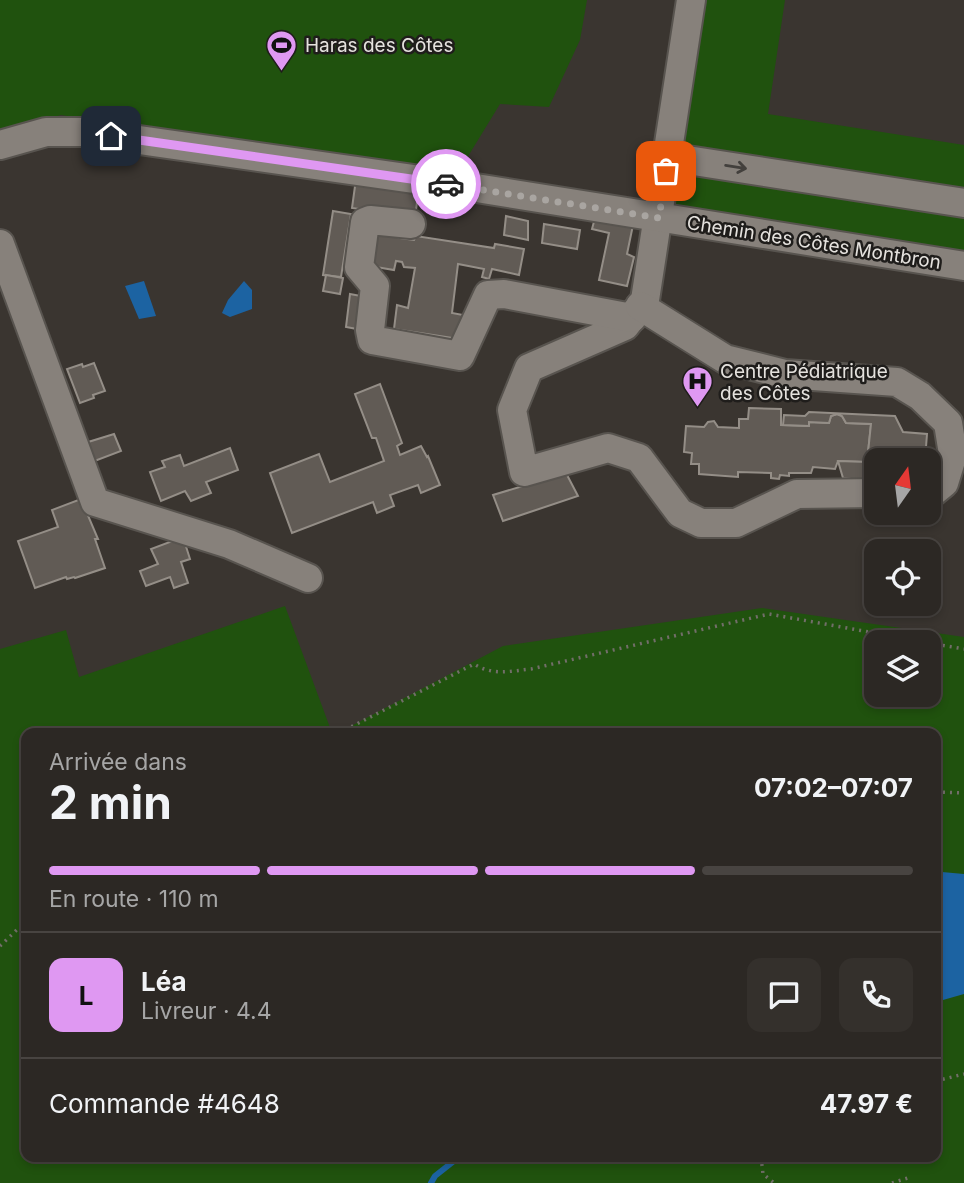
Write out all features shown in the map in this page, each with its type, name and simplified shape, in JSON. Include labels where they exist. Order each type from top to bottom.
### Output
[{"type":"street","points":[[691,0],[645,300],[625,326],[529,369],[512,410],[524,472],[608,448],[639,458],[680,513],[701,523],[736,523],[797,495],[864,493]]},
{"type":"street","name":"Chemin des Côtes Montbron","points":[[0,145],[46,132],[83,132],[456,185],[964,266]]},
{"type":"street","points":[[668,157],[964,203]]},
{"type":"street","points":[[411,225],[370,220],[365,222],[359,267],[375,286],[370,330],[372,340],[460,356],[488,295],[636,312],[725,359],[785,374],[897,382],[920,396],[948,423],[953,454],[942,484]]},
{"type":"street","points":[[0,244],[95,502],[229,544],[308,578]]},
{"type":"path","points":[[350,728],[474,664],[483,670],[496,673],[531,669],[768,614],[864,632]]},
{"type":"path","points":[[941,645],[964,649]]},
{"type":"path","points":[[941,792],[964,793]]},
{"type":"path","points":[[0,946],[21,926]]},
{"type":"path","points":[[941,1080],[964,1074]]},
{"type":"path","points":[[762,1162],[763,1174],[774,1183]]},
{"type":"path","points":[[892,1183],[911,1177]]},
{"type":"green space","name":"Haras des Côtes","points":[[0,0],[587,0],[580,40],[549,107],[500,104],[456,176],[61,115],[0,133]]},
{"type":"green space","points":[[690,0],[785,0],[768,114],[964,145],[964,255],[670,208]]},
{"type":"green space","points":[[285,606],[330,728],[21,728],[21,1162],[941,1162],[941,728],[347,728],[503,646],[762,608],[915,630],[864,630],[864,707],[941,707],[941,634],[964,637],[964,1183],[0,1183],[0,649],[66,630],[79,677]]},
{"type":"water","points":[[144,281],[156,316],[139,319],[125,286]]},
{"type":"water","points":[[244,281],[252,290],[252,309],[230,317],[222,313],[228,300]]},
{"type":"water","points":[[941,873],[964,874],[964,994],[941,1001]]},
{"type":"building","points":[[356,179],[419,188],[415,217],[352,208]]},
{"type":"building","points":[[333,211],[351,214],[341,277],[323,275]]},
{"type":"building","points":[[506,216],[528,221],[528,240],[504,235]]},
{"type":"building","points":[[595,218],[633,225],[627,254],[634,257],[627,286],[599,280],[609,233],[592,229]]},
{"type":"building","points":[[544,224],[580,230],[577,249],[542,243]]},
{"type":"building","points":[[376,231],[400,234],[399,238],[414,240],[416,236],[494,248],[495,244],[524,249],[519,275],[492,269],[489,279],[482,277],[484,269],[458,264],[452,313],[463,315],[459,339],[394,329],[397,305],[408,308],[415,268],[404,267],[402,262],[396,261],[394,270],[370,266]]},
{"type":"building","points":[[326,275],[343,278],[340,294],[323,291]]},
{"type":"building","points":[[350,294],[361,296],[357,329],[346,327]]},
{"type":"building","points":[[94,363],[105,391],[80,403],[67,369]]},
{"type":"building","points":[[380,384],[402,443],[397,446],[400,455],[421,446],[440,485],[421,493],[418,485],[390,495],[394,506],[377,513],[373,502],[292,533],[270,473],[319,454],[330,482],[384,461],[355,394]]},
{"type":"building","points":[[749,408],[781,409],[781,425],[809,426],[809,422],[829,423],[831,416],[837,414],[842,416],[846,423],[871,424],[868,448],[864,448],[864,462],[838,461],[835,469],[813,467],[811,473],[789,473],[789,476],[780,475],[779,479],[771,478],[771,473],[738,472],[738,477],[699,474],[699,464],[691,464],[692,453],[684,452],[686,426],[704,427],[708,422],[714,421],[718,427],[739,428],[739,419],[748,419]]},
{"type":"building","points":[[809,412],[895,416],[903,432],[927,434],[926,448],[868,448],[871,424],[846,423],[842,416],[837,414],[831,416],[829,423],[809,422],[809,426],[783,425],[784,415],[805,416]]},
{"type":"building","points":[[114,434],[121,451],[92,462],[85,443]]},
{"type":"building","points":[[230,448],[238,470],[206,482],[211,493],[191,501],[185,491],[161,501],[150,472],[165,467],[162,461],[180,455],[184,466]]},
{"type":"building","points":[[838,461],[864,462],[864,480],[843,478]]},
{"type":"building","points":[[566,473],[578,496],[503,521],[493,495]]},
{"type":"building","points":[[81,499],[98,539],[95,539],[105,568],[35,588],[18,541],[58,527],[52,510]]},
{"type":"building","points":[[183,537],[190,559],[181,562],[188,583],[174,588],[170,577],[146,586],[140,571],[158,564],[151,549]]},
{"type":"waterway","points":[[431,1183],[435,1176],[453,1162]]},
{"type":"way so far","points":[[446,184],[659,218],[666,171]]},
{"type":"place","name":"Haras des Côtes","points":[[282,72]]},
{"type":"place","name":"Centre Pédiatrique des Côtes","points":[[697,409]]},
{"type":"route","points":[[111,136],[446,184]]}]
